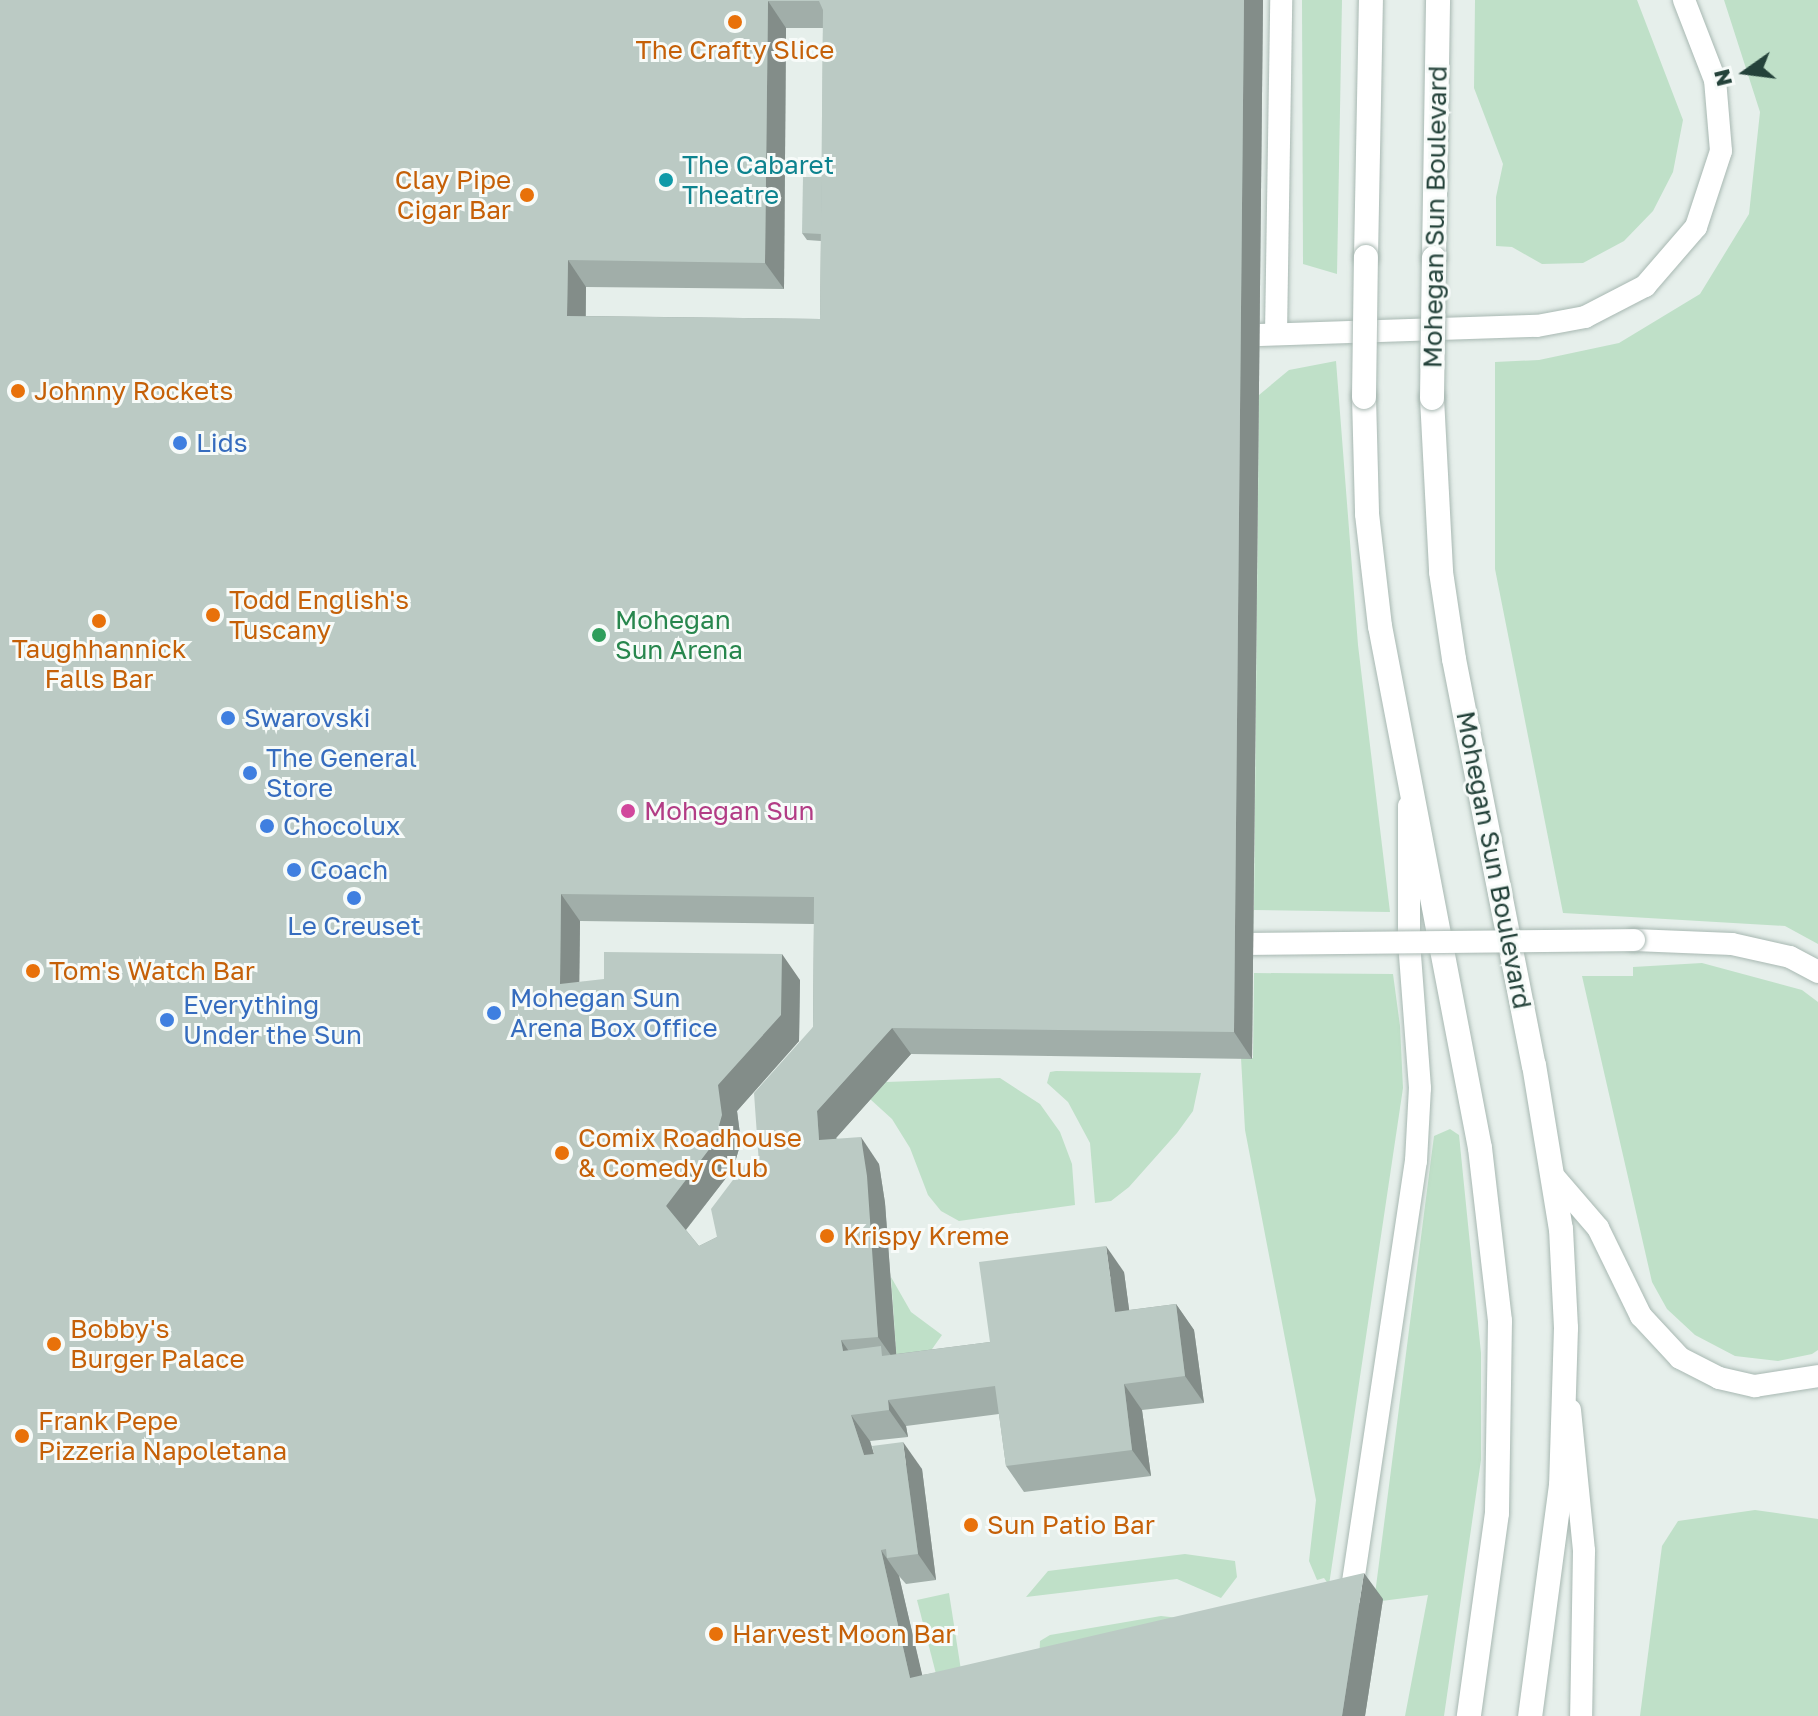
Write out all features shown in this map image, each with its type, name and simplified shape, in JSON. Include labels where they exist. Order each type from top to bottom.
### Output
[{"type":"main road","points":[[1371,0],[1364,397],[1373,571],[1410,793],[1480,1148],[1500,1321],[1497,1513],[1469,1716]]},
{"type":"main road","name":"Mohegan Sun Boulevard","points":[[1438,0],[1432,398],[1441,572],[1454,659],[1555,1178],[1566,1384],[1553,1566],[1530,1716]]},
{"type":"lane","points":[[1281,0],[1268,335],[1570,321],[1617,304],[1659,275],[1696,227],[1721,151],[1715,80],[1684,0]]},
{"type":"lane","points":[[1349,1607],[1416,1161],[1420,1088],[1409,943],[1410,793]]},
{"type":"lane","points":[[1254,944],[1634,940],[1743,946],[1790,957],[1818,972]]},
{"type":"lane","points":[[1555,1178],[1598,1228],[1641,1316],[1680,1358],[1719,1378],[1755,1386],[1818,1376]]},
{"type":"lane","points":[[1566,1384],[1584,1551],[1581,1716]]},
{"type":"green space","points":[[1302,0],[1342,0],[1337,274],[1303,264]]},
{"type":"green space","points":[[1475,0],[1637,0],[1683,120],[1673,172],[1653,211],[1624,241],[1583,263],[1542,264],[1512,247],[1496,246],[1496,197],[1503,164],[1474,88]]},
{"type":"green space","points":[[1724,0],[1818,0],[1818,944],[1785,926],[1563,913],[1495,569],[1495,362],[1539,360],[1619,343],[1700,294],[1749,214],[1760,112]]},
{"type":"green space","points":[[1336,361],[1358,645],[1390,912],[1254,910],[1259,395],[1289,370]]},
{"type":"green space","points":[[1702,963],[1802,990],[1818,1002],[1818,1350],[1812,1354],[1778,1361],[1735,1356],[1695,1335],[1667,1309],[1652,1282],[1582,976],[1633,976],[1633,967]]},
{"type":"green space","points":[[1254,973],[1393,974],[1400,1026],[1403,1088],[1329,1585],[1324,1578],[1317,1580],[1309,1561],[1316,1500],[1245,1130],[1241,1058],[1253,1058]]},
{"type":"green space","points":[[1050,1072],[1201,1073],[1193,1111],[1177,1133],[1129,1187],[1111,1201],[1095,1203],[1090,1143],[1068,1102],[1047,1083]]},
{"type":"green space","points":[[1000,1078],[1040,1104],[1060,1132],[1072,1164],[1075,1205],[959,1221],[941,1211],[928,1195],[910,1148],[892,1119],[870,1099],[886,1082]]},
{"type":"green space","points":[[1450,1129],[1459,1135],[1481,1353],[1481,1460],[1444,1716],[1405,1716],[1428,1595],[1374,1602],[1434,1136]]},
{"type":"green space","points":[[891,1277],[911,1312],[942,1335],[925,1359],[897,1364]]},
{"type":"green space","points":[[1755,1510],[1818,1519],[1818,1716],[1640,1716],[1662,1546],[1678,1521]]},
{"type":"green space","points":[[1185,1554],[1235,1561],[1237,1577],[1221,1598],[1177,1579],[1026,1597],[1048,1571]]},
{"type":"green space","points":[[949,1593],[965,1696],[943,1701],[917,1600]]},
{"type":"green space","points":[[1161,1616],[1179,1618],[1039,1662],[1040,1641],[1050,1635]]},
{"type":"building","name":"Mohegan Sun","points":[[0,0],[1244,0],[1234,1032],[892,1028],[817,1111],[819,1140],[861,1137],[867,1176],[878,1337],[841,1340],[843,1351],[881,1346],[882,1356],[990,1342],[979,1262],[1106,1246],[1115,1312],[1176,1304],[1185,1376],[1124,1384],[1132,1450],[1006,1466],[995,1386],[888,1400],[889,1410],[851,1415],[864,1455],[874,1454],[872,1446],[903,1442],[918,1554],[887,1558],[886,1549],[881,1550],[910,1678],[1364,1573],[1342,1716],[0,1716]],"holes":[[[768,1],[819,1],[823,10],[820,319],[567,316],[568,260],[765,263]],[[561,894],[814,897],[813,1027],[754,1093],[759,1164],[745,1164],[711,1209],[717,1237],[699,1246],[666,1206],[714,1143],[722,1115],[718,1085],[781,1015],[782,954],[604,952],[604,979],[560,984]]]},
{"type":"building","points":[[803,177],[822,177],[821,234],[802,233]]},
{"type":"place","name":"The Crafty Slice","points":[[735,22]]},
{"type":"place","name":"The Cabaret Theatre","points":[[666,180]]},
{"type":"place","name":"Clay Pipe Cigar Bar","points":[[527,195]]},
{"type":"place","name":"Johnny Rockets","points":[[18,391]]},
{"type":"place","name":"Lids","points":[[180,443]]},
{"type":"place","name":"Todd English's Tuscany","points":[[213,615]]},
{"type":"place","name":"Taughhannick Falls Bar","points":[[99,621]]},
{"type":"place","name":"Mohegan Sun Arena","points":[[599,635]]},
{"type":"place","name":"Swarovski","points":[[228,718]]},
{"type":"place","name":"The General Store","points":[[250,773]]},
{"type":"place","name":"Mohegan Sun","points":[[628,811]]},
{"type":"place","name":"Chocolux","points":[[267,826]]},
{"type":"place","name":"Coach","points":[[294,870]]},
{"type":"place","name":"Le Creuset","points":[[354,898]]},
{"type":"place","name":"Tom's Watch Bar","points":[[33,971]]},
{"type":"place","name":"Mohegan Sun Arena Box Office","points":[[494,1013]]},
{"type":"place","name":"Everything Under the Sun","points":[[167,1020]]},
{"type":"place","name":"Comix Roadhouse & Comedy Club","points":[[562,1153]]},
{"type":"place","name":"Krispy Kreme","points":[[827,1236]]},
{"type":"place","name":"Bobby's Burger Palace","points":[[54,1344]]},
{"type":"place","name":"Frank Pepe Pizzeria Napoletana","points":[[22,1436]]},
{"type":"place","name":"Sun Patio Bar","points":[[971,1525]]},
{"type":"place","name":"Harvest Moon Bar","points":[[716,1634]]}]
